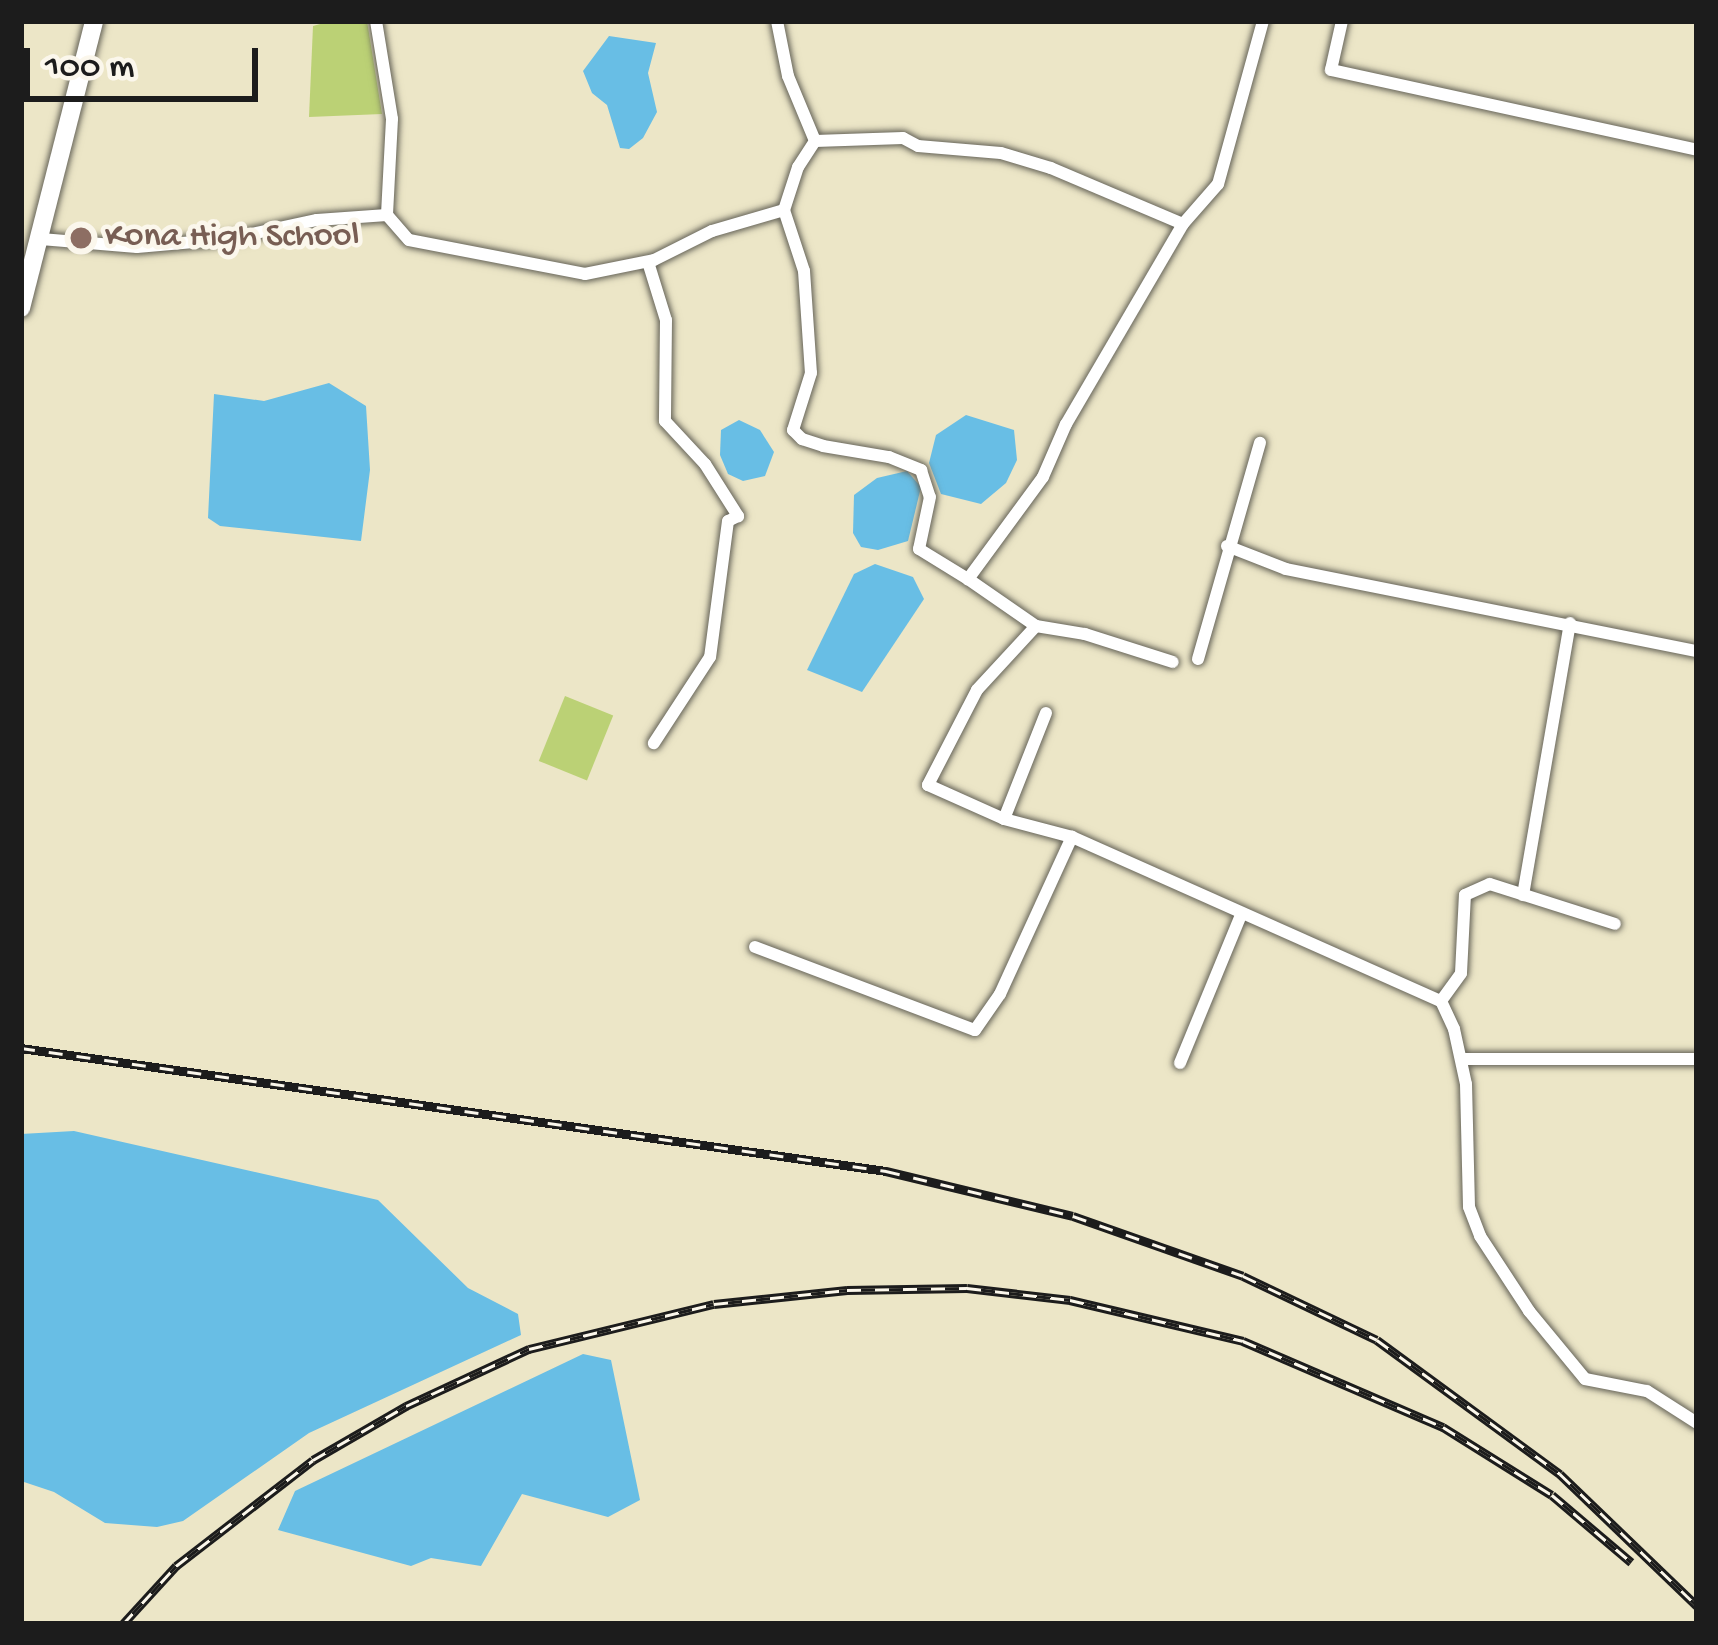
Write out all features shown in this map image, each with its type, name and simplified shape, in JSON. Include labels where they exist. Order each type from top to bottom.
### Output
[{"type":"main road","points":[[21,308],[91,22]]},
{"type":"street","points":[[376,21],[392,119],[387,215],[409,240],[585,274],[648,262],[712,230],[784,210]]},
{"type":"street","points":[[777,21],[788,76],[815,141]]},
{"type":"street","points":[[968,579],[1043,476],[1066,424],[1183,224],[1218,184],[1263,21]]},
{"type":"street","points":[[1342,21],[1331,70],[1697,149]]},
{"type":"street","points":[[815,141],[903,138],[918,146],[1001,153],[1051,168],[1183,224]]},
{"type":"street","points":[[815,141],[798,167],[784,210],[804,271],[811,373],[794,430],[823,446],[889,457],[921,470],[930,497],[919,549],[1036,626],[1173,662]]},
{"type":"street","points":[[34,242],[137,247],[228,239],[316,220],[387,215]]},
{"type":"street","points":[[648,262],[667,320],[665,421],[705,464],[738,516],[728,520],[710,657],[654,743]]},
{"type":"street","points":[[1198,659],[1227,546],[1261,443]]},
{"type":"street","points":[[1227,546],[1286,569],[1697,651]]},
{"type":"street","points":[[1522,895],[1570,623]]},
{"type":"street","points":[[1036,626],[977,690],[928,784],[1004,819],[1072,837],[1441,1001],[1460,1059],[1469,1207],[1480,1236],[1516,1292],[1585,1378],[1647,1391],[1697,1423]]},
{"type":"street","points":[[1004,819],[1046,713]]},
{"type":"street","points":[[755,947],[976,1030],[1000,994],[1072,837]]},
{"type":"street","points":[[1441,1001],[1461,973],[1465,895],[1490,884],[1615,924]]},
{"type":"street","points":[[1180,1063],[1241,915]]},
{"type":"street","points":[[1460,1059],[1697,1059]]},
{"type":"green space","points":[[367,21],[382,114],[309,117],[313,26]]},
{"type":"green space","points":[[565,696],[613,715],[587,780],[539,761]]},
{"type":"water","points":[[609,36],[656,43],[648,73],[657,112],[643,138],[629,149],[620,148],[607,105],[592,93],[583,71]]},
{"type":"water","points":[[329,383],[366,406],[370,470],[361,541],[220,526],[208,518],[214,394],[264,401]]},
{"type":"water","points":[[966,415],[1014,430],[1017,460],[1006,483],[981,504],[941,494],[929,463],[936,435]]},
{"type":"water","points":[[739,420],[760,430],[774,452],[765,476],[743,481],[728,474],[720,455],[721,430]]},
{"type":"water","points":[[907,471],[921,487],[908,541],[878,550],[861,547],[853,533],[854,495],[877,478]]},
{"type":"water","points":[[875,564],[913,577],[924,599],[862,692],[807,670],[854,574]]},
{"type":"water","points":[[74,1131],[378,1200],[468,1288],[518,1314],[521,1335],[309,1433],[183,1521],[157,1527],[105,1523],[54,1492],[21,1481],[21,1134]]},
{"type":"water","points":[[583,1354],[611,1360],[640,1500],[608,1517],[522,1494],[481,1566],[431,1558],[411,1566],[278,1530],[295,1491]]},
{"type":"railway","points":[[21,1048],[886,1171],[1073,1216],[1243,1276],[1377,1340],[1560,1474],[1697,1606]]},
{"type":"railway","points":[[123,1624],[176,1566],[313,1460],[406,1406],[529,1349],[714,1304],[847,1290],[967,1288],[1070,1300],[1243,1341],[1443,1427],[1552,1495],[1631,1562]]},
{"type":"place","name":"Kona High School","points":[[81,238]]}]
